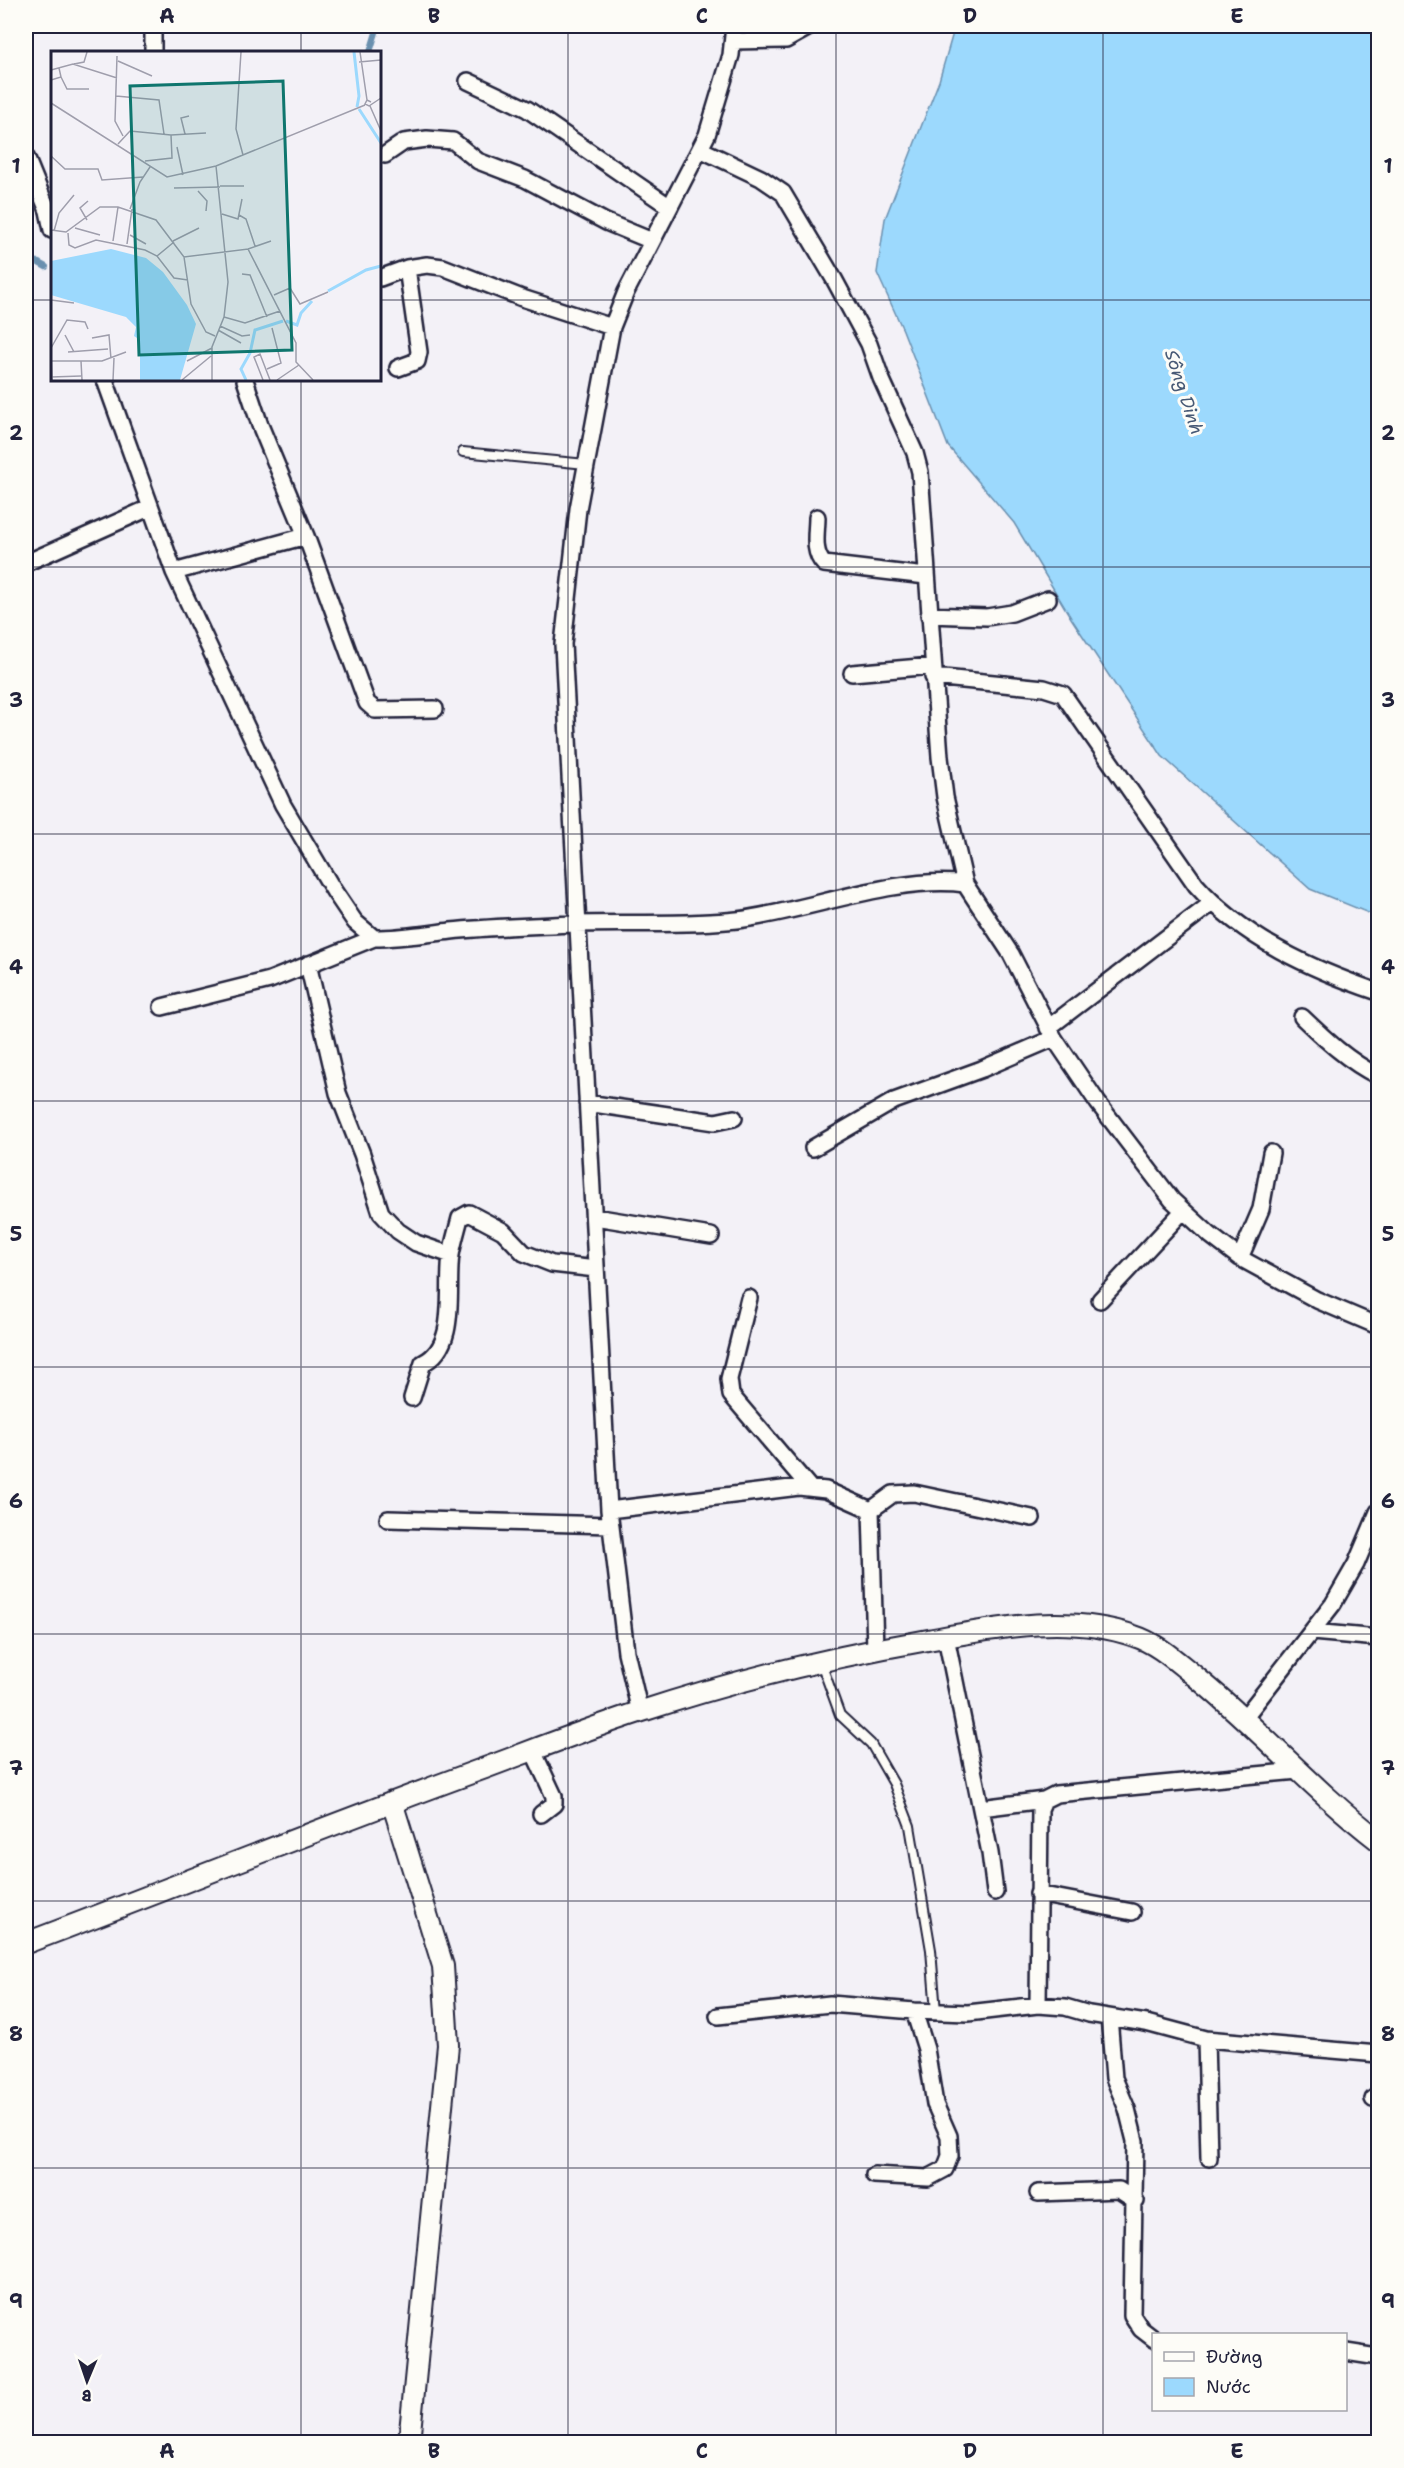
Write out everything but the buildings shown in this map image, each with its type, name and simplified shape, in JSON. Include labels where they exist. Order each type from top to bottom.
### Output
[{"type":"street","points":[[153,26],[153,51]]},
{"type":"street","points":[[640,1712],[626,1652],[610,1518],[563,644],[578,508],[612,327],[626,292],[700,149],[731,55],[734,33],[763,42],[786,40],[811,26]]},
{"type":"street","points":[[468,81],[527,109],[670,207]]},
{"type":"street","points":[[384,155],[404,142],[427,139],[453,141],[478,161],[525,179],[606,222],[652,241]]},
{"type":"street","points":[[700,149],[761,178],[783,193],[851,308],[869,344],[881,378],[915,453],[920,472],[933,672],[945,797],[965,884],[1011,954],[1051,1033],[1098,1103],[1172,1200],[1210,1235],[1240,1258],[1317,1300],[1378,1326]]},
{"type":"street","points":[[26,157],[48,211],[51,225]]},
{"type":"street","points":[[381,278],[407,268],[427,265],[444,267],[522,298],[612,327]]},
{"type":"street","points":[[398,368],[417,361],[419,352],[407,268]]},
{"type":"street","points":[[105,381],[149,508],[174,572],[283,805],[334,891],[356,922],[374,938]]},
{"type":"street","points":[[245,381],[260,425],[306,536],[367,703],[375,710],[435,709]]},
{"type":"street","points":[[26,563],[149,508]]},
{"type":"street","points":[[817,516],[816,545],[818,558],[824,564],[926,576]]},
{"type":"street","points":[[174,572],[306,536]]},
{"type":"street","points":[[929,615],[987,617],[1012,613],[1048,599]]},
{"type":"street","points":[[852,673],[933,672],[1044,688],[1063,694],[1190,877],[1212,903],[1275,948],[1378,992]]},
{"type":"street","points":[[162,1007],[270,980],[374,938],[405,938],[452,931],[577,924],[735,920],[789,912],[886,888],[940,880],[965,884]]},
{"type":"street","points":[[813,1148],[894,1101],[981,1069],[1051,1033],[1212,903]]},
{"type":"street","points":[[308,964],[338,1093],[362,1154],[381,1213],[398,1231],[416,1243],[451,1255]]},
{"type":"street","points":[[1302,1017],[1337,1050],[1358,1066],[1378,1076]]},
{"type":"street","points":[[587,1103],[715,1122],[734,1118]]},
{"type":"street","points":[[1240,1258],[1261,1209],[1271,1153]]},
{"type":"street","points":[[1101,1300],[1183,1211]]},
{"type":"street","points":[[412,1398],[423,1363],[435,1358],[442,1347],[448,1316],[451,1255],[460,1218],[469,1213],[503,1231],[524,1253],[552,1264],[596,1269]]},
{"type":"street","points":[[595,1216],[711,1236]]},
{"type":"street","points":[[749,1298],[729,1379],[731,1395],[810,1488]]},
{"type":"street","points":[[388,1519],[610,1518],[799,1487],[826,1490],[871,1510]]},
{"type":"street","points":[[871,1510],[893,1494],[914,1493],[1032,1518]]},
{"type":"street","points":[[871,1510],[875,1649]]},
{"type":"street","points":[[1244,1718],[1312,1632],[1344,1587],[1378,1512]]},
{"type":"street","points":[[26,1943],[392,1802],[640,1712],[875,1649],[999,1628],[1051,1624],[1094,1625],[1136,1636],[1158,1647],[1244,1718],[1339,1809],[1378,1840]]},
{"type":"street","points":[[1312,1632],[1378,1638]]},
{"type":"street","points":[[946,1637],[981,1808],[995,1892]]},
{"type":"street","points":[[533,1750],[554,1796],[554,1804],[541,1814]]},
{"type":"street","points":[[981,1808],[1044,1800],[1056,1794],[1298,1771]]},
{"type":"street","points":[[1038,2005],[1040,1809],[1044,1800]]},
{"type":"street","points":[[392,1802],[443,1966],[448,2044],[409,2442]]},
{"type":"street","points":[[1038,1894],[1132,1912]]},
{"type":"street","points":[[718,2016],[830,2004],[968,2013],[1038,2005],[1065,2007],[1206,2038],[1378,2054]]},
{"type":"street","points":[[874,2175],[928,2178],[945,2169],[950,2156],[949,2136],[935,2104],[926,2049],[914,2011]]},
{"type":"street","points":[[1109,2018],[1114,2078],[1135,2141],[1136,2201],[1132,2315],[1141,2329],[1152,2337]]},
{"type":"street","points":[[1206,2038],[1209,2158]]},
{"type":"street","points":[[1038,2193],[1119,2190],[1136,2201]]},
{"type":"street","points":[[1347,2352],[1378,2357]]},
{"type":"lane","points":[[464,452],[586,464]]},
{"type":"lane","points":[[820,1663],[840,1715],[871,1744],[894,1784],[910,1826],[931,1950],[936,2012]]},
{"type":"water","name":"Sông Dinh","points":[[955,26],[1378,26],[1378,917],[1310,889],[1162,756],[1071,618],[1014,523],[948,446],[903,330],[877,273],[885,219],[939,81]]},
{"type":"waterway","points":[[370,51],[378,26]]},
{"type":"waterway","points":[[26,256],[46,267]]}]
